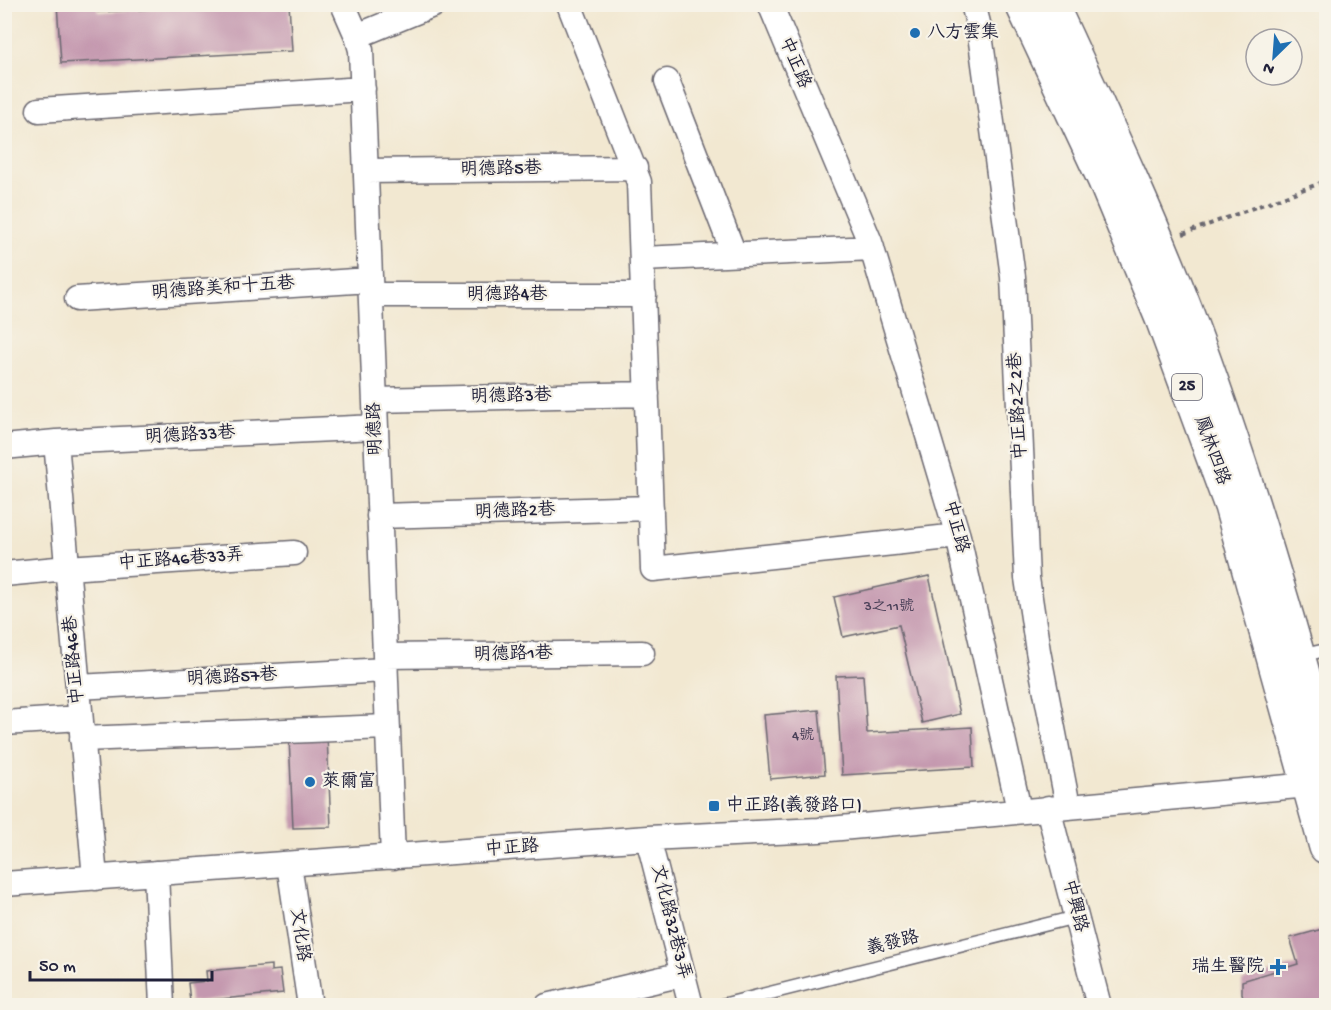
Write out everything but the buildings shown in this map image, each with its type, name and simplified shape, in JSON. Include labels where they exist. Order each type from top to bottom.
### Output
[{"type":"main road","name":"鳳林四路","points":[[1022,4],[1104,179],[1171,343],[1231,506],[1318,782],[1326,846]]},
{"type":"main road","name":"鳳林四路","points":[[1051,4],[1127,168],[1186,311],[1252,498],[1313,653],[1326,756]]},
{"type":"street","name":"明德路","points":[[343,4],[361,50],[393,858]]},
{"type":"street","points":[[357,36],[435,4]]},
{"type":"street","points":[[569,4],[639,182],[653,570],[958,536]]},
{"type":"street","name":"中正路2之2巷","points":[[973,4],[979,27],[1013,277],[1027,578],[1058,807]]},
{"type":"street","name":"中正路","points":[[771,7],[872,248],[958,536],[1019,810]]},
{"type":"street","points":[[668,81],[734,254]]},
{"type":"street","points":[[39,110],[363,89]]},
{"type":"street","name":"明德路5巷","points":[[366,171],[635,168]]},
{"type":"street","points":[[643,259],[872,248]]},
{"type":"street","name":"明德路4巷","points":[[370,287],[644,295]]},
{"type":"street","name":"明德路美和十五巷","points":[[77,299],[370,287]]},
{"type":"street","name":"明德路3巷","points":[[375,400],[647,394]]},
{"type":"street","name":"明德路33巷","points":[[4,447],[56,442],[376,427]]},
{"type":"street","name":"中正路46巷","points":[[56,442],[95,878]]},
{"type":"street","name":"明德路2巷","points":[[379,516],[651,508]]},
{"type":"street","name":"中正路46巷33弄","points":[[4,574],[294,553]]},
{"type":"street","name":"明德路1巷","points":[[385,663],[642,653]]},
{"type":"street","name":"明德路57巷","points":[[78,687],[385,663]]},
{"type":"street","points":[[4,723],[81,728],[387,727]]},
{"type":"street","name":"中正路","points":[[4,884],[648,838],[819,830],[1318,782]]},
{"type":"street","name":"中興路","points":[[1058,807],[1076,917],[1099,1005]]},
{"type":"street","name":"文化路32巷3弄","points":[[648,838],[691,1005]]},
{"type":"street","name":"文化路","points":[[290,864],[310,1005]]},
{"type":"street","points":[[156,873],[162,1005]]},
{"type":"street","points":[[547,1005],[683,974]]},
{"type":"lane","name":"義發路","points":[[718,1005],[1076,917]]},
{"type":"path","points":[[1158,243],[1326,181]]},
{"type":"place","name":"八方雲集","points":[[915,33]]},
{"type":"place","name":"萊爾富","points":[[310,782]]},
{"type":"place","name":"中正路(義發路口)","points":[[714,806]]},
{"type":"place","name":"瑞生醫院","points":[[1278,967]]}]
